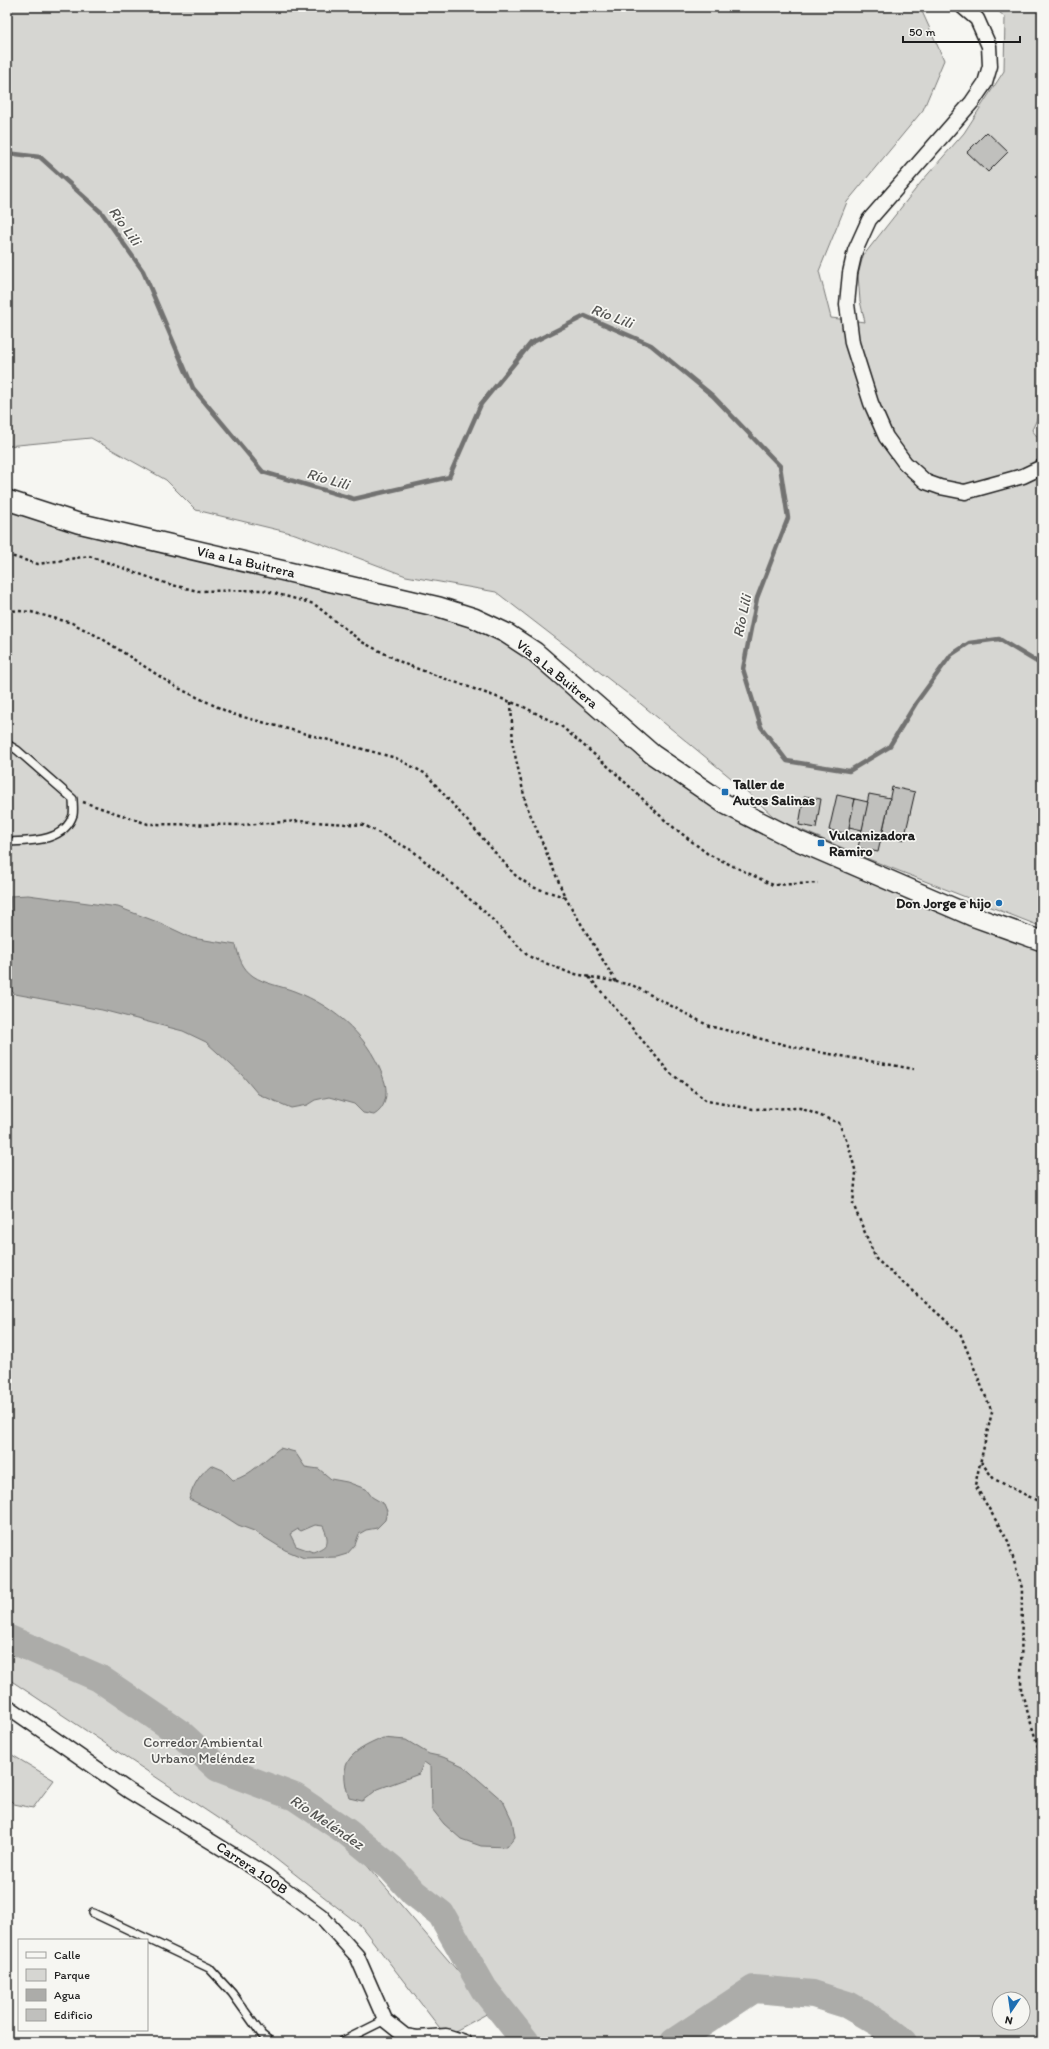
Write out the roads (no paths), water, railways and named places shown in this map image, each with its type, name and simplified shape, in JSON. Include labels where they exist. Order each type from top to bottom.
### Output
[{"type":"street","points":[[963,7],[977,19],[989,46],[990,66],[985,83],[972,102],[869,220],[854,251],[850,273],[847,304],[852,343],[871,403],[886,437],[905,463],[926,482],[940,487],[965,492],[1023,476],[1042,467]]},
{"type":"street","name":"Vía a La Buitrera","points":[[7,500],[78,523],[439,607],[474,618],[506,633],[535,652],[652,754],[725,804],[803,844],[972,916],[1042,941]]},
{"type":"street","name":"Carrera 100B","points":[[7,1706],[129,1791],[264,1874],[321,1916],[357,1956],[385,2020],[405,2036],[417,2038],[446,2036],[464,2042]]},
{"type":"lane","points":[[7,744],[17,750],[73,799],[73,814],[65,828],[51,837],[38,841],[7,842]]},
{"type":"lane","points":[[93,1913],[148,1939]]},
{"type":"lane","points":[[148,1939],[209,1968],[232,1993],[262,2035],[271,2042]]},
{"type":"lane","points":[[341,2042],[385,2020]]},
{"type":"water","points":[[28,895],[118,907],[160,923],[192,938],[236,945],[238,954],[246,970],[253,976],[263,981],[294,991],[324,1006],[350,1026],[362,1039],[379,1067],[385,1083],[386,1097],[381,1109],[374,1115],[363,1113],[354,1104],[329,1097],[315,1100],[307,1105],[291,1108],[258,1094],[242,1075],[206,1042],[183,1031],[102,1010],[15,994],[7,986],[10,896]]},
{"type":"water","points":[[280,1448],[295,1452],[305,1467],[319,1469],[331,1479],[347,1482],[366,1489],[372,1497],[384,1504],[387,1511],[385,1520],[377,1528],[366,1530],[359,1534],[355,1545],[347,1554],[337,1557],[304,1558],[285,1550],[254,1531],[238,1525],[224,1516],[189,1499],[197,1480],[211,1465],[223,1470],[233,1480],[251,1471]],"holes":[[[315,1525],[323,1526],[327,1536],[327,1543],[322,1548],[313,1552],[296,1546],[290,1534],[298,1529],[301,1531]]]},
{"type":"water","points":[[383,1738],[406,1740],[429,1754],[443,1757],[463,1766],[503,1801],[512,1820],[515,1837],[507,1847],[481,1846],[461,1839],[444,1824],[432,1809],[431,1767],[424,1762],[419,1774],[378,1789],[362,1801],[349,1798],[345,1775],[346,1766],[355,1753]]},
{"type":"waterway","name":"Río Lili","points":[[7,153],[40,157],[102,213],[143,271],[193,388],[263,472],[354,499],[449,477],[481,404],[531,343],[585,316],[651,345],[713,396],[780,466],[788,518],[757,598],[743,669],[761,727],[787,761],[849,771],[889,747],[916,703],[951,655],[969,643],[999,639],[1042,665]]},
{"type":"waterway","name":"Río Meléndez","points":[[7,1638],[99,1678],[181,1734],[218,1768],[295,1797],[347,1832],[391,1868],[414,1893],[441,1914],[484,1989],[526,2042]]},
{"type":"waterway","name":"Río Meléndez","points":[[674,2042],[754,1989],[813,1994],[848,2005],[881,2024],[904,2042]]},
{"type":"waterway","points":[[872,2042],[881,2024]]},
{"type":"place","name":"Taller de Autos Salinas","points":[[725,792]]},
{"type":"place","name":"Vulcanizadora Ramiro","points":[[821,843]]},
{"type":"place","name":"Don Jorge e hijo","points":[[999,903]]},
{"type":"park label","name":"Corredor Ambiental Urbano Meléndez","points":[[203,1750]]}]
